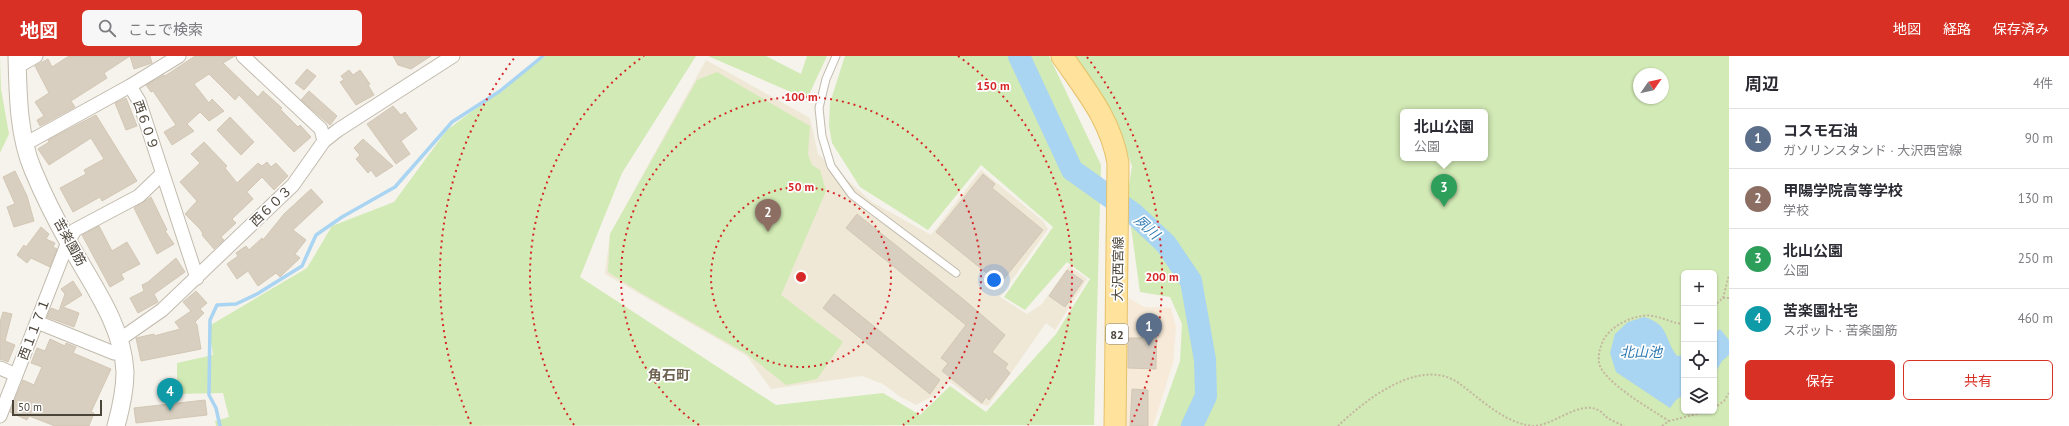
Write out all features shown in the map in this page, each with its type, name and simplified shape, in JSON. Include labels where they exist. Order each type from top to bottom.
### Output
[{"type":"main road","name":"大沢西宮線","points":[[1062,56],[1105,120],[1116,149],[1119,177],[1119,243],[1115,426]]},
{"type":"street","points":[[17,62],[36,56]]},
{"type":"street","points":[[130,86],[179,56]]},
{"type":"street","points":[[243,56],[321,129],[324,141]]},
{"type":"street","name":"西６０３","points":[[121,346],[197,278],[293,185],[324,141],[338,130],[453,56]]},
{"type":"street","name":"苦楽園筋","points":[[17,62],[18,96],[25,144],[32,169],[68,242],[93,283],[121,346],[124,372],[123,402],[116,426]]},
{"type":"street","name":"西６０９","points":[[25,144],[130,86],[139,101],[197,278]]},
{"type":"street","name":"西１１７１","points":[[0,416],[68,242],[75,230],[139,196],[162,174]]},
{"type":"street","points":[[37,322],[114,353],[121,346]]},
{"type":"street","points":[[0,368],[16,375]]},
{"type":"street","points":[[0,424],[6,426]]},
{"type":"lane","points":[[836,56],[826,79],[819,108],[822,136],[831,166],[852,194],[956,273]]},
{"type":"path","points":[[1717,303],[1723,298],[1729,275]]},
{"type":"path","points":[[1723,298],[1729,298]]},
{"type":"path","points":[[1669,421],[1615,385],[1599,364],[1599,349],[1607,335],[1622,322],[1644,315],[1681,323]]},
{"type":"path","points":[[1338,426],[1388,386],[1426,374],[1440,374],[1459,383],[1470,393],[1503,416],[1533,426],[1550,424],[1583,408],[1598,410],[1605,416],[1624,426]]},
{"type":"path","points":[[1717,406],[1724,401],[1729,393]]},
{"type":"path","points":[[1662,426],[1669,421],[1696,414]]},
{"type":"shaded area","points":[[706,60],[810,118],[818,154],[872,202],[931,235],[981,170],[1043,221],[1048,229],[1000,297],[1027,314],[1042,304],[1069,266],[1087,279],[1055,330],[1046,323],[988,406],[980,404],[949,381],[944,388],[933,396],[916,405],[899,396],[883,384],[862,376],[771,389],[747,356],[605,274],[610,234]]},
{"type":"shaded area","points":[[1124,295],[1144,307],[1171,308],[1176,328],[1173,363],[1153,426],[1123,426]]},
{"type":"green space","points":[[0,56],[1,89],[9,134],[0,153]]},
{"type":"green space","points":[[546,56],[696,56],[622,173],[580,277],[776,405],[883,393],[920,415],[950,386],[986,412],[1056,334],[1090,279],[1067,262],[1025,310],[1004,297],[1053,227],[981,165],[928,230],[860,187],[832,143],[829,126],[830,103],[845,56],[1049,56],[1101,165],[1094,425],[216,426],[215,421],[229,417],[223,393],[177,394],[177,363],[213,355],[209,326],[307,268],[332,226],[394,202],[447,130]]},
{"type":"green space","points":[[708,56],[766,56],[801,74],[807,56],[827,56],[807,99]]},
{"type":"green space","points":[[1072,56],[1729,56],[1729,426],[1157,426],[1180,361],[1182,324],[1170,297],[1140,292],[1127,198],[1132,166],[1113,117]]},
{"type":"green space","points":[[717,72],[810,126],[808,154],[812,165],[820,170],[826,191],[781,295],[843,342],[817,379],[786,385],[747,354],[641,293],[608,272],[610,234],[697,80]]},
{"type":"water","name":"北山池","points":[[1644,317],[1652,320],[1665,332],[1677,356],[1681,355],[1681,396],[1670,408],[1616,372],[1610,353],[1615,334],[1628,322]]},
{"type":"water","points":[[1720,329],[1729,340],[1729,355],[1722,361],[1717,370],[1717,342],[1717,332]]},
{"type":"building","points":[[69,56],[130,56],[104,73],[107,78],[71,101],[75,107],[40,126],[37,120],[44,116],[35,102],[49,93],[35,66],[48,59],[52,67]]},
{"type":"building","points":[[130,56],[150,56],[152,63],[134,69]]},
{"type":"building","points":[[195,56],[235,56],[223,63],[258,97],[263,91],[282,108],[280,109],[298,127],[300,125],[311,137],[294,152],[239,95],[235,100],[209,74],[194,84],[209,103],[212,99],[224,111],[209,121],[200,112],[187,124],[194,131],[172,145],[164,132],[176,125],[153,91],[151,92],[146,85],[164,75],[165,76]]},
{"type":"building","points":[[393,56],[431,56],[411,69],[398,65]]},
{"type":"building","points":[[307,69],[316,76],[304,90],[295,83]]},
{"type":"building","points":[[349,70],[353,75],[360,70],[370,84],[368,85],[374,95],[356,105],[340,82],[344,80],[341,76]]},
{"type":"building","points":[[309,91],[337,116],[330,125],[301,100]]},
{"type":"building","points":[[126,98],[137,126],[126,130],[115,103]]},
{"type":"building","points":[[393,106],[401,115],[405,112],[417,129],[401,141],[410,154],[396,164],[367,124]]},
{"type":"building","points":[[96,115],[137,181],[102,201],[100,197],[73,212],[60,188],[86,174],[84,170],[104,159],[91,138],[49,165],[38,149],[49,142],[48,140]]},
{"type":"building","points":[[230,117],[254,142],[241,155],[217,130]]},
{"type":"building","points":[[363,139],[393,166],[376,177],[371,170],[368,173],[356,159],[360,155],[354,148]]},
{"type":"building","points":[[204,142],[227,166],[225,168],[237,183],[258,163],[262,166],[267,162],[271,167],[276,163],[288,176],[274,190],[262,177],[247,192],[253,199],[232,219],[236,223],[221,237],[224,240],[214,249],[202,235],[203,234],[200,229],[185,214],[197,201],[180,182],[200,163],[191,154]]},
{"type":"building","points":[[15,171],[27,196],[34,221],[14,227],[7,207],[15,204],[3,177]]},
{"type":"building","points":[[983,174],[995,184],[992,188],[1043,230],[1000,284],[936,232]]},
{"type":"building","points":[[311,189],[323,202],[293,230],[306,240],[295,254],[300,258],[280,277],[276,273],[258,286],[248,271],[237,279],[227,264],[238,256],[236,253],[246,246],[249,250],[262,238],[263,240],[284,214]]},
{"type":"building","points":[[151,197],[167,230],[165,231],[174,244],[157,254],[134,208]]},
{"type":"building","points":[[857,214],[963,299],[1005,335],[992,352],[1008,364],[1005,368],[1010,373],[989,400],[986,397],[982,403],[942,371],[948,363],[941,358],[966,325],[846,228]]},
{"type":"building","points":[[99,226],[112,251],[127,242],[140,264],[121,274],[124,279],[110,287],[82,235]]},
{"type":"building","points":[[41,227],[49,234],[46,239],[55,243],[53,247],[57,249],[50,267],[31,258],[27,263],[17,255],[24,245],[26,247]]},
{"type":"building","points":[[176,258],[185,272],[154,294],[158,302],[138,313],[130,298],[144,291],[142,285],[148,282]]},
{"type":"building","points":[[1067,270],[1083,281],[1065,307],[1049,296]]},
{"type":"building","points":[[73,281],[82,295],[63,307],[79,313],[74,327],[47,317],[51,308],[59,311],[65,294],[61,289]]},
{"type":"building","points":[[196,291],[207,303],[200,309],[204,313],[195,322],[197,325],[201,349],[141,361],[136,338],[154,334],[154,336],[180,329],[175,322],[191,311],[183,302]]},
{"type":"building","points":[[834,294],[940,380],[930,394],[823,308]]},
{"type":"building","points":[[3,312],[12,314],[5,341],[15,345],[8,362],[0,359],[0,322]]},
{"type":"building","points":[[1157,316],[1156,369],[1128,368],[1128,338],[1142,338],[1142,317]]},
{"type":"building","points":[[50,339],[65,346],[66,343],[76,347],[73,353],[111,369],[91,412],[94,413],[89,426],[55,426],[29,416],[27,420],[10,412],[23,380],[34,385],[42,367],[31,363],[37,348],[45,351]]},
{"type":"building","points":[[1132,389],[1148,390],[1148,426],[1130,426]]},
{"type":"building","points":[[205,400],[207,415],[136,423],[134,408]]},
{"type":"waterway","points":[[220,426],[216,408],[209,395],[210,320],[217,305],[236,304],[257,294],[302,266],[316,235],[342,217],[395,187],[452,122],[500,91],[543,56]]},
{"type":"waterway","name":"夙川","points":[[1019,56],[1072,170],[1134,214],[1166,244],[1191,281],[1205,360],[1206,396],[1192,426]]},
{"type":"place","name":"北山公園","points":[[1444,207]]},
{"type":"place","name":"甲陽学院高等学校","points":[[768,232]]},
{"type":"place","name":"コスモ石油","points":[[1149,346]]},
{"type":"place","name":"苦楽園社宅","points":[[170,411]]},
{"type":"district","name":"角石町","points":[[669,375]]}]
